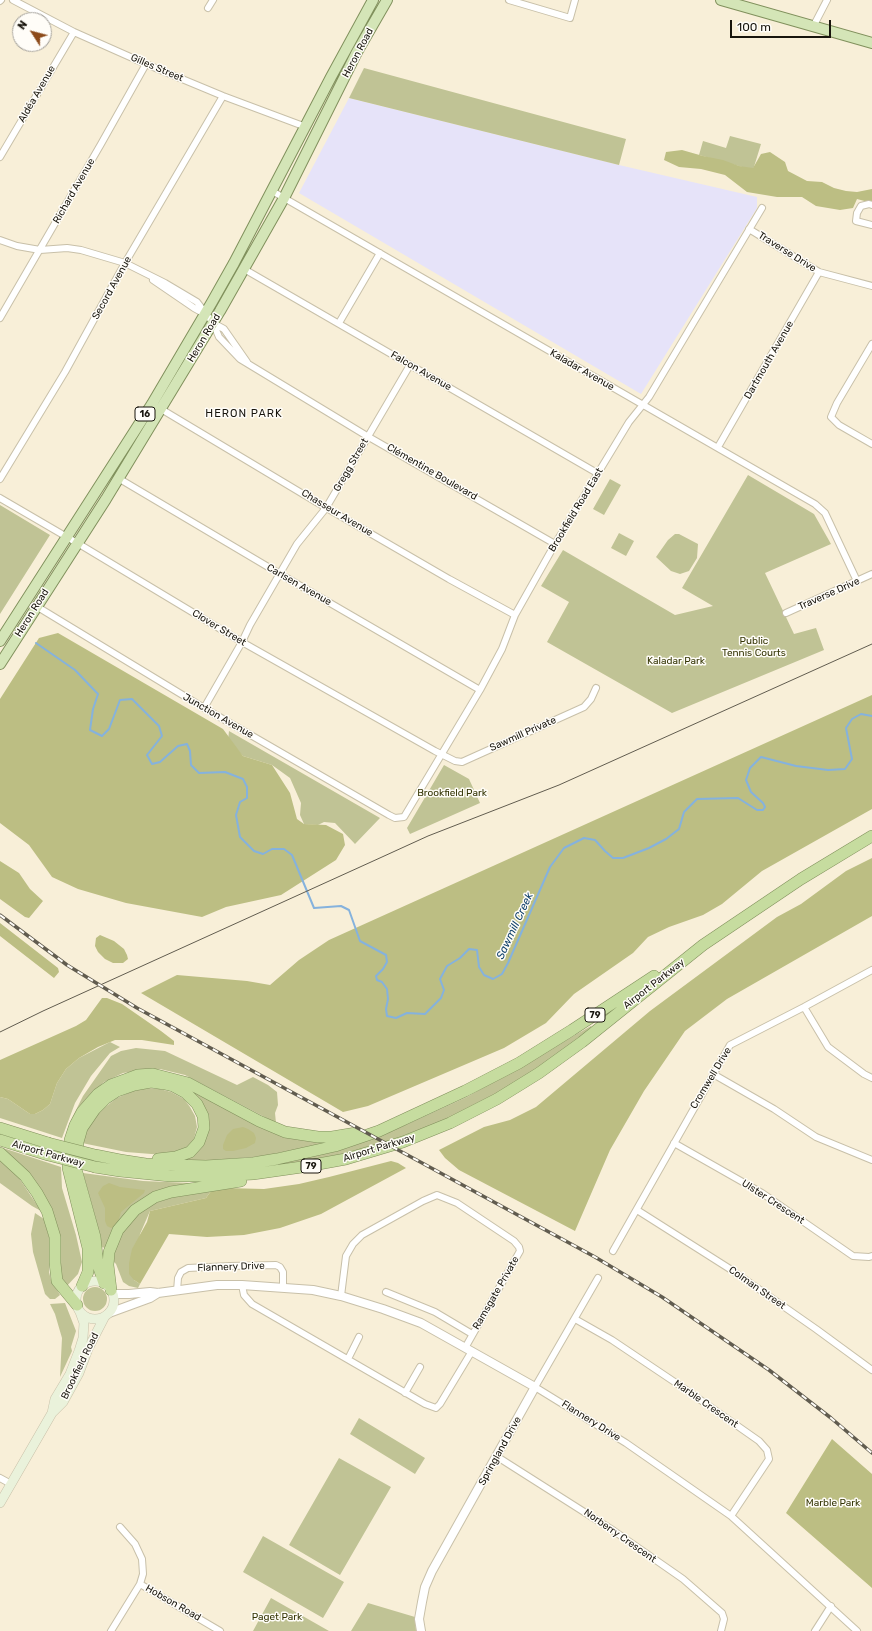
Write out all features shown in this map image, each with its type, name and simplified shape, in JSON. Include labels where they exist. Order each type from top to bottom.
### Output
[{"type":"highway","name":"Airport Parkway","points":[[0,1128],[48,1143],[95,1155],[131,1162],[206,1166],[253,1163],[293,1156],[336,1146],[367,1136],[465,1091],[519,1063],[703,945],[801,879],[872,836]]},
{"type":"highway","name":"Airport Parkway","points":[[0,1140],[48,1155],[95,1167],[156,1175],[216,1176],[283,1170],[338,1160],[386,1147],[435,1130],[467,1116],[513,1090],[567,1053],[703,945]]},
{"type":"highway","points":[[82,1286],[88,1272],[88,1248],[68,1168],[70,1140],[74,1125],[87,1106],[98,1094],[117,1082],[146,1074],[177,1079],[198,1088],[264,1123],[281,1130],[301,1135],[318,1137],[343,1136],[391,1124]]},
{"type":"highway","points":[[95,1155],[157,1158],[183,1156],[190,1152],[199,1142],[204,1128],[203,1116],[196,1104],[186,1093],[169,1085],[151,1082],[125,1088],[110,1095],[95,1109],[86,1121],[78,1142],[76,1169],[95,1237],[98,1265],[110,1289]]},
{"type":"highway","points":[[0,1153],[25,1176],[37,1193],[47,1212],[55,1237],[55,1273],[57,1281],[78,1308]]},
{"type":"highway","points":[[110,1289],[108,1262],[112,1244],[118,1230],[129,1216],[148,1201],[163,1194],[179,1190],[296,1172],[338,1160]]},
{"type":"main road","name":"Heron Road","points":[[0,641],[148,410],[205,314],[234,263],[373,0]]},
{"type":"main road","name":"Heron Road","points":[[0,664],[118,478],[213,323],[284,198],[357,52],[387,0]]},
{"type":"main road","points":[[721,0],[738,2],[813,26],[872,42]]},
{"type":"main road","points":[[91,1281],[110,1289],[113,1306],[107,1315],[96,1319],[82,1314],[78,1308],[77,1295],[82,1286],[91,1281]]},
{"type":"main road","name":"Brookfield Road","points":[[52,1413],[55,1399],[70,1374],[83,1338],[84,1323],[78,1308]]},
{"type":"main road","name":"Brookfield Road","points":[[0,1503],[52,1413],[63,1402],[79,1373],[88,1349],[107,1315]]},
{"type":"street","name":"Gilles Street","points":[[14,0],[74,32],[146,64],[223,96],[306,127]]},
{"type":"street","points":[[208,8],[213,0]]},
{"type":"street","points":[[509,0],[570,18],[575,0]]},
{"type":"street","points":[[813,26],[827,0]]},
{"type":"street","name":"Aldéa Avenue","points":[[0,157],[74,32]]},
{"type":"street","name":"Richard Avenue","points":[[0,318],[102,144],[146,64]]},
{"type":"street","name":"Secord Avenue","points":[[0,479],[65,372],[125,263],[223,96]]},
{"type":"street","name":"Kaladar Avenue","points":[[272,191],[815,504],[825,513],[857,581]]},
{"type":"street","points":[[872,206],[869,204],[861,206],[857,213],[856,221],[872,225]]},
{"type":"street","name":"Brookfield Road East","points":[[402,818],[405,816],[440,754],[480,690],[502,649],[514,615],[555,544],[629,422],[649,396],[762,208]]},
{"type":"street","name":"Traverse Drive","points":[[749,229],[819,272],[872,286]]},
{"type":"street","name":"Clémentine Boulevard","points":[[0,240],[17,246],[40,250],[67,248],[81,250],[125,263],[165,283],[197,302],[213,323],[224,329],[247,362],[367,436],[555,544]]},
{"type":"street","points":[[339,323],[380,253]]},
{"type":"street","name":"Falcon Avenue","points":[[244,269],[597,473]]},
{"type":"street","name":"Dartmouth Avenue","points":[[718,448],[819,272]]},
{"type":"street","points":[[872,344],[837,403],[831,417],[839,425],[872,444]]},
{"type":"street","name":"Gregg Street","points":[[204,708],[297,544],[326,508],[410,365]]},
{"type":"street","name":"Chasseur Avenue","points":[[161,408],[326,508],[514,615]]},
{"type":"street","name":"Carlsen Avenue","points":[[118,478],[480,690]]},
{"type":"street","name":"Clover Street","points":[[0,498],[242,642],[440,754]]},
{"type":"street","name":"Traverse Drive","points":[[786,613],[872,574]]},
{"type":"street","name":"Junction Avenue","points":[[36,606],[204,708],[388,815],[395,818],[402,818]]},
{"type":"street","name":"Sawmill Private","points":[[440,754],[455,761],[462,762],[584,707],[591,699],[596,688]]},
{"type":"street","name":"Cromwell Drive","points":[[613,1251],[730,1045],[804,1008],[872,970]]},
{"type":"street","points":[[804,1008],[828,1047],[864,1074],[872,1078]]},
{"type":"street","points":[[713,1074],[774,1109],[816,1137],[872,1160]]},
{"type":"street","name":"Ulster Crescent","points":[[674,1143],[762,1193],[853,1256],[872,1256]]},
{"type":"street","name":"Ramsgate Private","points":[[341,1296],[346,1256],[353,1244],[362,1235],[423,1201],[437,1196],[457,1203],[514,1241],[519,1247],[520,1251],[517,1257],[490,1306],[472,1334],[468,1349],[440,1404],[436,1408],[405,1393]]},
{"type":"street","name":"Colman Street","points":[[637,1210],[730,1269],[872,1370]]},
{"type":"street","name":"Flannery Drive","points":[[177,1290],[178,1278],[181,1272],[188,1268],[230,1266],[276,1265],[280,1267],[283,1272],[283,1287]]},
{"type":"street","name":"Springland Drive","points":[[421,1631],[419,1619],[425,1587],[432,1571],[598,1278]]},
{"type":"street","points":[[242,1285],[244,1295],[252,1304],[405,1393],[420,1367]]},
{"type":"street","name":"Flannery Drive","points":[[107,1315],[158,1294],[177,1290],[242,1285],[314,1290],[341,1296],[384,1309],[421,1323],[535,1387],[626,1443],[730,1516],[858,1631]]},
{"type":"street","name":"Flannery Drive","points":[[110,1289],[129,1294],[150,1292],[158,1294]]},
{"type":"street","points":[[386,1292],[435,1312],[472,1334]]},
{"type":"street","name":"Marble Crescent","points":[[575,1319],[612,1340],[682,1387],[759,1441],[767,1450],[769,1459],[730,1516]]},
{"type":"street","points":[[348,1360],[359,1337]]},
{"type":"street","name":"Norberry Crescent","points":[[496,1456],[614,1530],[683,1579],[722,1613],[724,1619],[721,1631]]},
{"type":"street","points":[[0,1478],[11,1484]]},
{"type":"street","name":"Hobson Road","points":[[120,1528],[125,1531],[135,1544],[142,1559],[143,1574],[140,1584],[220,1631]]},
{"type":"street","points":[[111,1631],[140,1584]]},
{"type":"street","points":[[815,1631],[831,1606]]},
{"type":"shaded area","points":[[349,98],[619,165],[757,197],[757,208],[641,394],[299,193]]},
{"type":"green space","points":[[364,68],[626,139],[619,165],[349,98]]},
{"type":"green space","points":[[730,136],[761,144],[753,170],[699,155],[703,141],[726,148]]},
{"type":"green space","points":[[682,150],[723,160],[739,166],[753,168],[761,154],[770,152],[785,162],[788,171],[807,181],[822,182],[834,188],[846,191],[857,192],[872,189],[872,203],[857,199],[853,208],[840,210],[816,206],[802,197],[777,197],[747,192],[725,175],[701,169],[679,167],[664,160],[666,152]]},
{"type":"green space","name":"Kaladar Park","points":[[748,475],[814,514],[831,544],[765,573],[794,634],[816,628],[824,650],[672,713],[547,642],[569,602],[541,586],[563,550],[675,615],[713,606],[682,588]]},
{"type":"green space","points":[[610,479],[621,485],[604,515],[593,509]]},
{"type":"green space","points":[[0,505],[50,535],[0,614]]},
{"type":"green space","points":[[619,533],[634,541],[626,556],[611,548]]},
{"type":"green space","points":[[675,534],[679,534],[698,544],[697,558],[689,571],[680,574],[671,571],[656,557],[668,540]]},
{"type":"green space","points":[[58,633],[223,729],[243,756],[272,765],[290,793],[297,819],[304,824],[326,825],[343,834],[345,845],[336,860],[281,895],[226,907],[202,917],[126,903],[78,889],[52,877],[29,845],[0,823],[0,699],[39,638]]},
{"type":"green space","points":[[872,695],[872,809],[762,871],[722,904],[703,915],[669,927],[648,937],[633,953],[574,994],[546,1023],[504,1048],[368,1106],[343,1112],[141,993],[177,975],[247,981],[270,985],[299,960],[329,940]]},
{"type":"green space","points":[[229,731],[380,818],[355,844],[335,823],[324,822],[318,825],[304,824],[300,815],[301,803],[290,778],[272,765],[243,756],[228,740]]},
{"type":"green space","name":"Brookfield Park","points":[[444,765],[469,779],[480,803],[410,834],[407,828]]},
{"type":"green space","points":[[872,858],[872,916],[727,999],[685,1031],[644,1091],[610,1150],[575,1231],[459,1170],[445,1158],[439,1150],[484,1127],[510,1120],[536,1107],[650,1011],[777,917],[801,904],[846,871]]},
{"type":"green space","points":[[0,861],[19,873],[30,889],[43,901],[29,918],[25,917],[0,899]]},
{"type":"green space","points":[[0,923],[58,968],[59,972],[54,978],[0,936]]},
{"type":"green space","points":[[100,935],[114,941],[124,949],[128,959],[123,963],[113,963],[105,959],[98,952],[95,946],[96,938]]},
{"type":"green space","points":[[102,998],[107,998],[122,1004],[174,1041],[174,1045],[142,1040],[115,1040],[98,1047],[79,1058],[66,1069],[57,1083],[50,1104],[35,1114],[30,1114],[8,1099],[0,1097],[0,1060],[76,1026],[86,1020]]},
{"type":"green space","points":[[591,1026],[593,1028],[529,1076],[450,1120],[393,1141],[331,1158],[243,1171],[243,1168],[369,1139],[408,1124],[467,1097]]},
{"type":"green space","points":[[110,1042],[120,1047],[110,1053],[91,1076],[75,1103],[62,1138],[0,1118],[0,1097],[8,1099],[30,1114],[35,1114],[43,1110],[50,1104],[57,1083],[66,1069],[79,1058]]},
{"type":"green space","points":[[136,1048],[165,1051],[237,1085],[253,1077],[268,1085],[277,1092],[278,1105],[275,1113],[276,1123],[185,1075],[160,1069],[123,1073],[104,1082],[85,1100],[67,1131],[83,1096],[111,1056],[121,1051]]},
{"type":"green space","points":[[168,1079],[323,1142],[323,1144],[264,1156],[204,1161],[185,1161],[185,1158],[206,1118]]},
{"type":"green space","points":[[146,1088],[160,1089],[171,1092],[184,1099],[190,1107],[195,1116],[197,1127],[193,1142],[189,1148],[164,1155],[126,1152],[82,1143],[86,1132],[95,1117],[104,1108],[117,1098],[133,1091]]},
{"type":"green space","points":[[243,1127],[254,1133],[256,1138],[255,1143],[246,1148],[233,1151],[226,1151],[223,1149],[227,1135],[233,1129]]},
{"type":"green space","points":[[3,1148],[61,1167],[62,1188],[76,1235],[82,1262],[78,1274],[65,1288],[60,1282],[57,1227],[2,1151]]},
{"type":"green space","points":[[0,1158],[15,1172],[41,1211],[0,1183]]},
{"type":"green space","points":[[391,1161],[406,1168],[321,1214],[280,1228],[244,1235],[207,1237],[169,1234],[140,1284],[129,1274],[129,1263],[132,1249],[147,1222],[150,1211],[206,1198],[211,1191],[226,1188],[264,1189],[299,1184]]},
{"type":"green space","points":[[83,1173],[143,1181],[190,1183],[190,1185],[150,1195],[107,1248],[100,1247],[96,1220]]},
{"type":"green space","points":[[109,1183],[120,1187],[145,1190],[144,1193],[121,1212],[118,1222],[111,1228],[107,1226],[105,1221],[105,1208],[98,1193],[103,1186]]},
{"type":"green space","points":[[211,1191],[206,1198],[150,1211],[140,1234],[134,1280],[140,1284],[138,1288],[129,1286],[123,1282],[116,1264],[111,1262],[111,1257],[123,1231],[141,1212],[155,1203],[176,1196]]},
{"type":"green space","points":[[35,1213],[44,1219],[50,1240],[49,1272],[51,1280],[60,1295],[55,1299],[50,1299],[45,1294],[33,1252],[31,1234]]},
{"type":"green space","points":[[95,1287],[103,1291],[107,1299],[103,1307],[95,1311],[87,1307],[83,1299],[87,1291]]},
{"type":"green space","points":[[65,1303],[76,1331],[71,1347],[72,1351],[60,1377],[62,1338],[55,1314],[50,1304]]},
{"type":"green space","points":[[359,1418],[425,1458],[415,1474],[350,1434]]},
{"type":"green space","name":"Marble Park","points":[[832,1439],[872,1474],[872,1588],[786,1513]]},
{"type":"green space","points":[[339,1458],[391,1487],[340,1575],[289,1545]]},
{"type":"green space","points":[[263,1536],[344,1582],[323,1618],[243,1572]]},
{"type":"green space","name":"Paget Park","points":[[271,1598],[329,1631],[253,1631]]},
{"type":"green space","points":[[368,1603],[415,1617],[416,1631],[351,1631]]},
{"type":"waterway","name":"Sawmill Creek","points":[[36,643],[75,670],[98,694],[93,709],[90,730],[102,736],[109,729],[120,700],[132,699],[159,726],[162,736],[147,755],[152,764],[160,762],[178,746],[187,744],[190,751],[191,765],[199,773],[225,772],[243,779],[247,787],[247,798],[240,802],[236,815],[240,837],[254,851],[263,854],[272,849],[284,849],[292,855],[314,908],[341,906],[349,910],[360,941],[386,955],[387,962],[376,976],[377,980],[382,982],[387,989],[387,1016],[396,1018],[407,1013],[425,1014],[441,998],[444,990],[440,979],[447,966],[460,958],[469,949],[477,950],[479,967],[484,975],[493,979],[502,974],[550,867],[564,848],[584,838],[595,840],[613,858],[623,858],[649,848],[666,839],[679,829],[684,812],[697,799],[738,798],[757,810],[763,810],[765,807],[763,803],[751,792],[746,780],[750,768],[761,757],[796,766],[828,770],[845,769],[852,759],[846,728],[852,719],[861,714],[872,716]]},
{"type":"tram line","points":[[0,1032],[428,836],[559,785],[872,644]]},
{"type":"railway","points":[[0,915],[67,965],[137,1008],[595,1257],[662,1297],[769,1370],[831,1418],[872,1453]]},
{"type":"district","name":"HERON PARK","points":[[244,414]]},
{"type":"park label","name":"Public Tennis Courts","points":[[754,646]]}]
